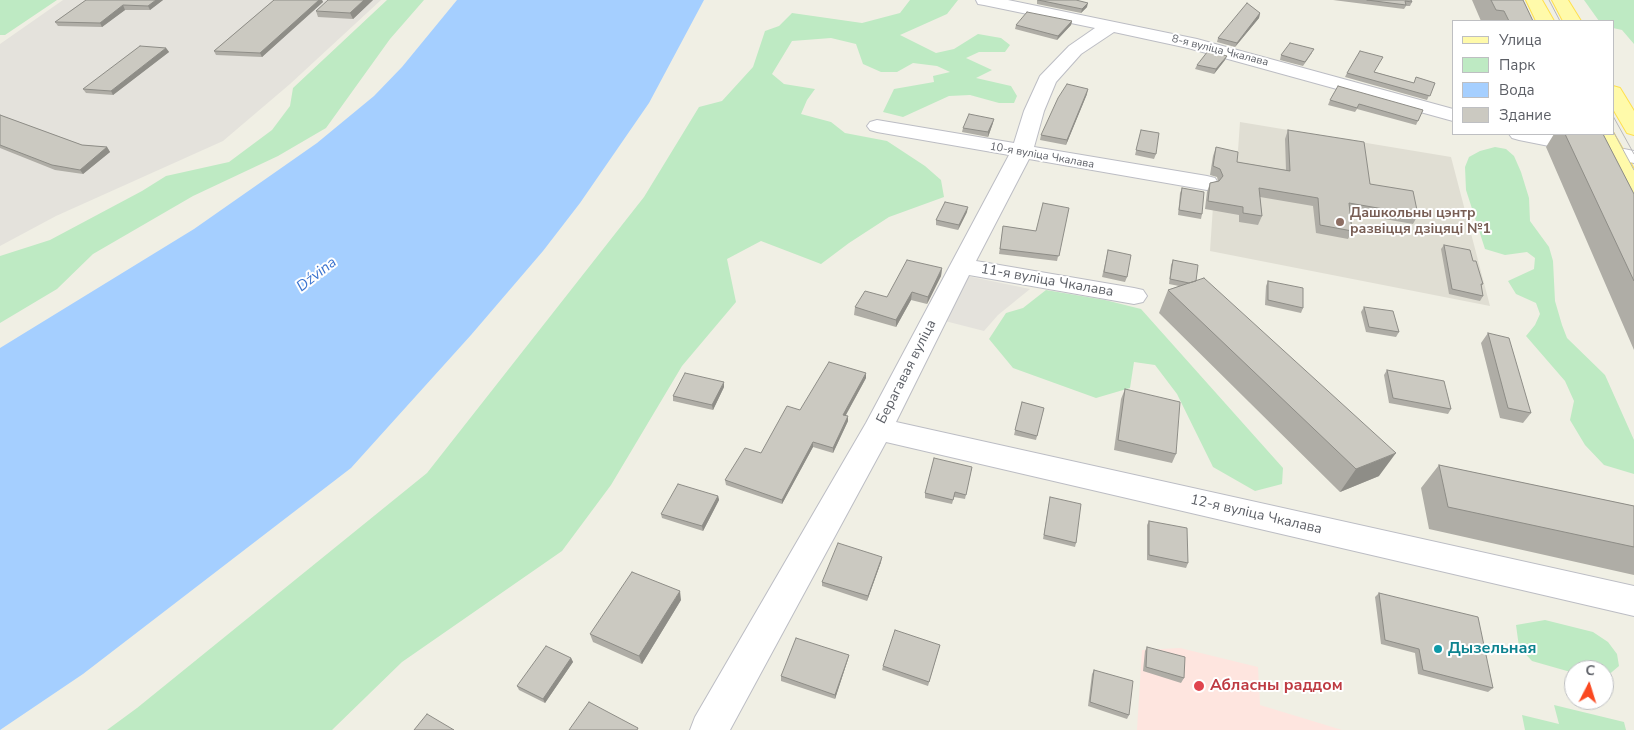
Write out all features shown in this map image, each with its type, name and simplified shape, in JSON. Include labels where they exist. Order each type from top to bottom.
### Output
[{"type":"main road","points":[[1534,0],[1544,20]]},
{"type":"main road","points":[[1560,0],[1571,20]]},
{"type":"main road","points":[[1614,94],[1634,128]]},
{"type":"main road","points":[[1605,135],[1625,156],[1634,189]]},
{"type":"street","name":"8-я вуліца Чкалава","points":[[984,0],[1111,26],[1249,58],[1452,115]]},
{"type":"street","name":"Берагавая вуліца","points":[[709,730],[878,429],[1021,153],[1034,111],[1047,80],[1074,50],[1111,26]]},
{"type":"street","name":"10-я вуліца Чкалава","points":[[877,126],[1021,153],[1207,183]]},
{"type":"street","points":[[1524,135],[1625,156]]},
{"type":"street","name":"11-я вуліца Чкалава","points":[[961,266],[1134,296]]},
{"type":"street","name":"12-я вуліца Чкалава","points":[[878,429],[1634,601]]},
{"type":"shaded area","points":[[63,0],[381,0],[290,84],[223,141],[56,216],[0,246],[0,44]]},
{"type":"shaded area","name":"Дашкольны цэнтр развіцця дзіцяці №1","points":[[1240,122],[1451,157],[1490,306],[1210,251],[1214,191],[1235,193]]},
{"type":"shaded area","points":[[967,276],[1030,289],[998,315],[984,331],[945,321]]},
{"type":"shaded area","name":"Абласны раддом","points":[[1180,648],[1258,667],[1260,705],[1342,730],[1137,730],[1142,650]]},
{"type":"green space","points":[[0,0],[57,0],[5,35],[0,35]]},
{"type":"green space","points":[[387,0],[424,0],[390,39],[326,128],[278,156],[193,196],[93,254],[57,289],[0,323],[0,256],[50,240],[142,191],[166,176],[229,162],[272,130],[290,106],[293,88]]},
{"type":"green space","points":[[910,0],[958,0],[947,14],[900,35],[936,53],[954,49],[978,34],[1001,38],[1010,45],[1005,52],[979,52],[966,58],[992,70],[976,78],[1011,86],[1017,96],[1014,103],[999,103],[970,95],[949,96],[903,117],[883,112],[894,89],[934,82],[933,76],[950,72],[937,66],[913,63],[897,72],[881,72],[863,64],[856,44],[831,38],[792,41],[772,74],[784,84],[815,89],[807,100],[801,114],[831,122],[845,133],[887,141],[925,166],[941,180],[944,197],[889,217],[821,264],[761,241],[727,259],[736,302],[682,366],[611,485],[562,551],[402,662],[332,730],[107,730],[137,708],[427,473],[644,197],[699,107],[722,101],[753,67],[765,31],[779,26],[792,13],[862,23],[900,13]]},
{"type":"green space","points":[[1584,0],[1634,0],[1634,44],[1622,30],[1614,28],[1614,20],[1598,20]]},
{"type":"green space","points":[[1495,147],[1506,149],[1514,156],[1521,172],[1529,198],[1530,221],[1549,247],[1553,261],[1555,301],[1562,325],[1567,338],[1605,375],[1634,440],[1634,474],[1604,465],[1585,445],[1570,420],[1574,401],[1565,381],[1526,336],[1535,325],[1540,314],[1536,303],[1516,294],[1508,281],[1534,269],[1535,258],[1527,252],[1505,255],[1485,249],[1466,190],[1465,167],[1469,157],[1480,151]]},
{"type":"green space","points":[[1046,290],[1105,300],[1141,309],[1283,468],[1282,484],[1255,491],[1213,467],[1177,394],[1155,365],[1134,362],[1130,388],[1096,398],[1013,368],[989,339],[1006,313],[1023,308]]},
{"type":"green space","points":[[1545,620],[1593,632],[1608,642],[1617,654],[1619,666],[1614,670],[1614,660],[1564,660],[1564,670],[1532,661],[1519,647],[1516,625]]},
{"type":"green space","points":[[1554,705],[1564,707],[1564,710],[1575,710],[1624,722],[1626,730],[1525,730],[1522,715],[1559,724]]},
{"type":"water","name":"Dźvina","points":[[457,0],[704,0],[649,103],[580,203],[543,251],[471,335],[351,468],[83,674],[0,730],[0,348],[194,229],[317,143],[374,96],[402,67]]},
{"type":"building","points":[[86,0],[156,0],[148,6],[123,5],[100,23],[55,22]]},
{"type":"building","points":[[274,0],[319,0],[260,53],[214,51]]},
{"type":"building","points":[[328,0],[364,0],[350,13],[316,11]]},
{"type":"building","points":[[1038,0],[1076,0],[1088,3],[1082,9]]},
{"type":"building","points":[[1367,0],[1411,0],[1412,2],[1405,1],[1406,5]]},
{"type":"building","points":[[1491,0],[1523,0],[1533,20],[1508,20],[1504,11],[1496,10]]},
{"type":"building","points":[[1247,3],[1260,13],[1237,43],[1218,38]]},
{"type":"building","points":[[1027,12],[1072,21],[1058,36],[1016,25]]},
{"type":"building","points":[[1290,43],[1314,49],[1305,62],[1281,55]]},
{"type":"building","points":[[140,46],[166,48],[111,91],[83,89]]},
{"type":"building","points":[[1208,51],[1227,56],[1216,69],[1197,65]]},
{"type":"building","points":[[1360,51],[1383,57],[1374,72],[1414,83],[1416,77],[1435,83],[1430,96],[1347,73]]},
{"type":"building","points":[[1067,84],[1088,89],[1067,140],[1041,135],[1058,98]]},
{"type":"building","points":[[1338,86],[1423,110],[1418,121],[1359,104],[1357,108],[1330,100]]},
{"type":"building","points":[[969,114],[994,119],[988,132],[963,128]]},
{"type":"building","points":[[0,115],[82,145],[107,147],[80,170],[52,165],[0,145]]},
{"type":"building","points":[[1141,130],[1159,133],[1156,154],[1136,150]]},
{"type":"building","points":[[1288,130],[1364,142],[1370,184],[1413,191],[1418,215],[1349,203],[1352,231],[1320,225],[1318,198],[1259,188],[1262,216],[1243,213],[1243,207],[1208,201],[1210,183],[1219,181],[1223,176],[1220,169],[1213,166],[1216,147],[1238,152],[1237,162],[1290,171]]},
{"type":"building","points":[[1565,135],[1604,135],[1634,194],[1634,281]]},
{"type":"building","points":[[1182,188],[1204,192],[1202,214],[1179,210]]},
{"type":"building","points":[[945,202],[968,207],[959,225],[936,220]]},
{"type":"building","points":[[1043,203],[1069,208],[1059,256],[1000,249],[1003,226],[1036,231]]},
{"type":"building","points":[[1444,245],[1470,250],[1473,261],[1476,261],[1483,284],[1481,284],[1483,296],[1452,289]]},
{"type":"building","points":[[1108,250],[1131,255],[1127,277],[1104,272]]},
{"type":"building","points":[[907,260],[942,268],[928,297],[912,292],[896,320],[855,307],[865,291],[887,297]]},
{"type":"building","points":[[1173,260],[1198,265],[1196,281],[1189,283],[1170,279]]},
{"type":"building","points":[[1204,278],[1396,453],[1356,469],[1168,290]]},
{"type":"building","points":[[1268,281],[1303,288],[1303,308],[1268,300]]},
{"type":"building","points":[[1364,307],[1393,311],[1399,332],[1369,327]]},
{"type":"building","points":[[1488,333],[1509,338],[1531,413],[1508,408]]},
{"type":"building","points":[[829,362],[866,373],[843,415],[848,416],[833,448],[813,442],[782,500],[725,480],[745,448],[761,453],[787,406],[800,410]]},
{"type":"building","points":[[1387,370],[1444,381],[1451,409],[1393,398]]},
{"type":"building","points":[[685,373],[724,382],[712,405],[673,396]]},
{"type":"building","points":[[1125,389],[1180,402],[1176,454],[1118,440]]},
{"type":"building","points":[[1022,402],[1044,408],[1037,436],[1015,430]]},
{"type":"building","points":[[934,458],[972,467],[966,495],[955,492],[953,500],[925,493]]},
{"type":"building","points":[[1439,465],[1634,506],[1634,547],[1448,507]]},
{"type":"building","points":[[678,484],[718,496],[702,526],[661,514]]},
{"type":"building","points":[[1050,497],[1081,504],[1076,543],[1044,535]]},
{"type":"building","points":[[1149,521],[1187,528],[1188,563],[1149,555]]},
{"type":"building","points":[[838,543],[882,557],[868,596],[822,582]]},
{"type":"building","points":[[632,572],[680,591],[639,656],[590,634]]},
{"type":"building","name":"Дызельная","points":[[1379,593],[1478,617],[1493,688],[1423,670],[1419,649],[1385,640]]},
{"type":"building","points":[[895,630],[940,645],[929,682],[883,666]]},
{"type":"building","points":[[796,638],[849,655],[835,695],[781,676]]},
{"type":"building","points":[[546,646],[571,658],[543,699],[517,686]]},
{"type":"building","points":[[1147,647],[1185,657],[1184,678],[1146,667]]},
{"type":"building","points":[[1094,670],[1133,681],[1129,715],[1090,702]]},
{"type":"building","points":[[589,702],[638,728],[637,730],[569,730]]},
{"type":"building","points":[[427,714],[454,730],[414,730]]},
{"type":"tram line","points":[[1549,0],[1559,20]]},
{"type":"tram line","points":[[1614,118],[1634,154]]},
{"type":"tram line","points":[[1614,133],[1634,170]]},
{"type":"place","name":"Дашкольны цэнтр развіцця дзіцяці №1","points":[[1340,222]]},
{"type":"place","name":"Дызельная","points":[[1438,649]]},
{"type":"place","name":"Абласны раддом","points":[[1199,686]]}]
